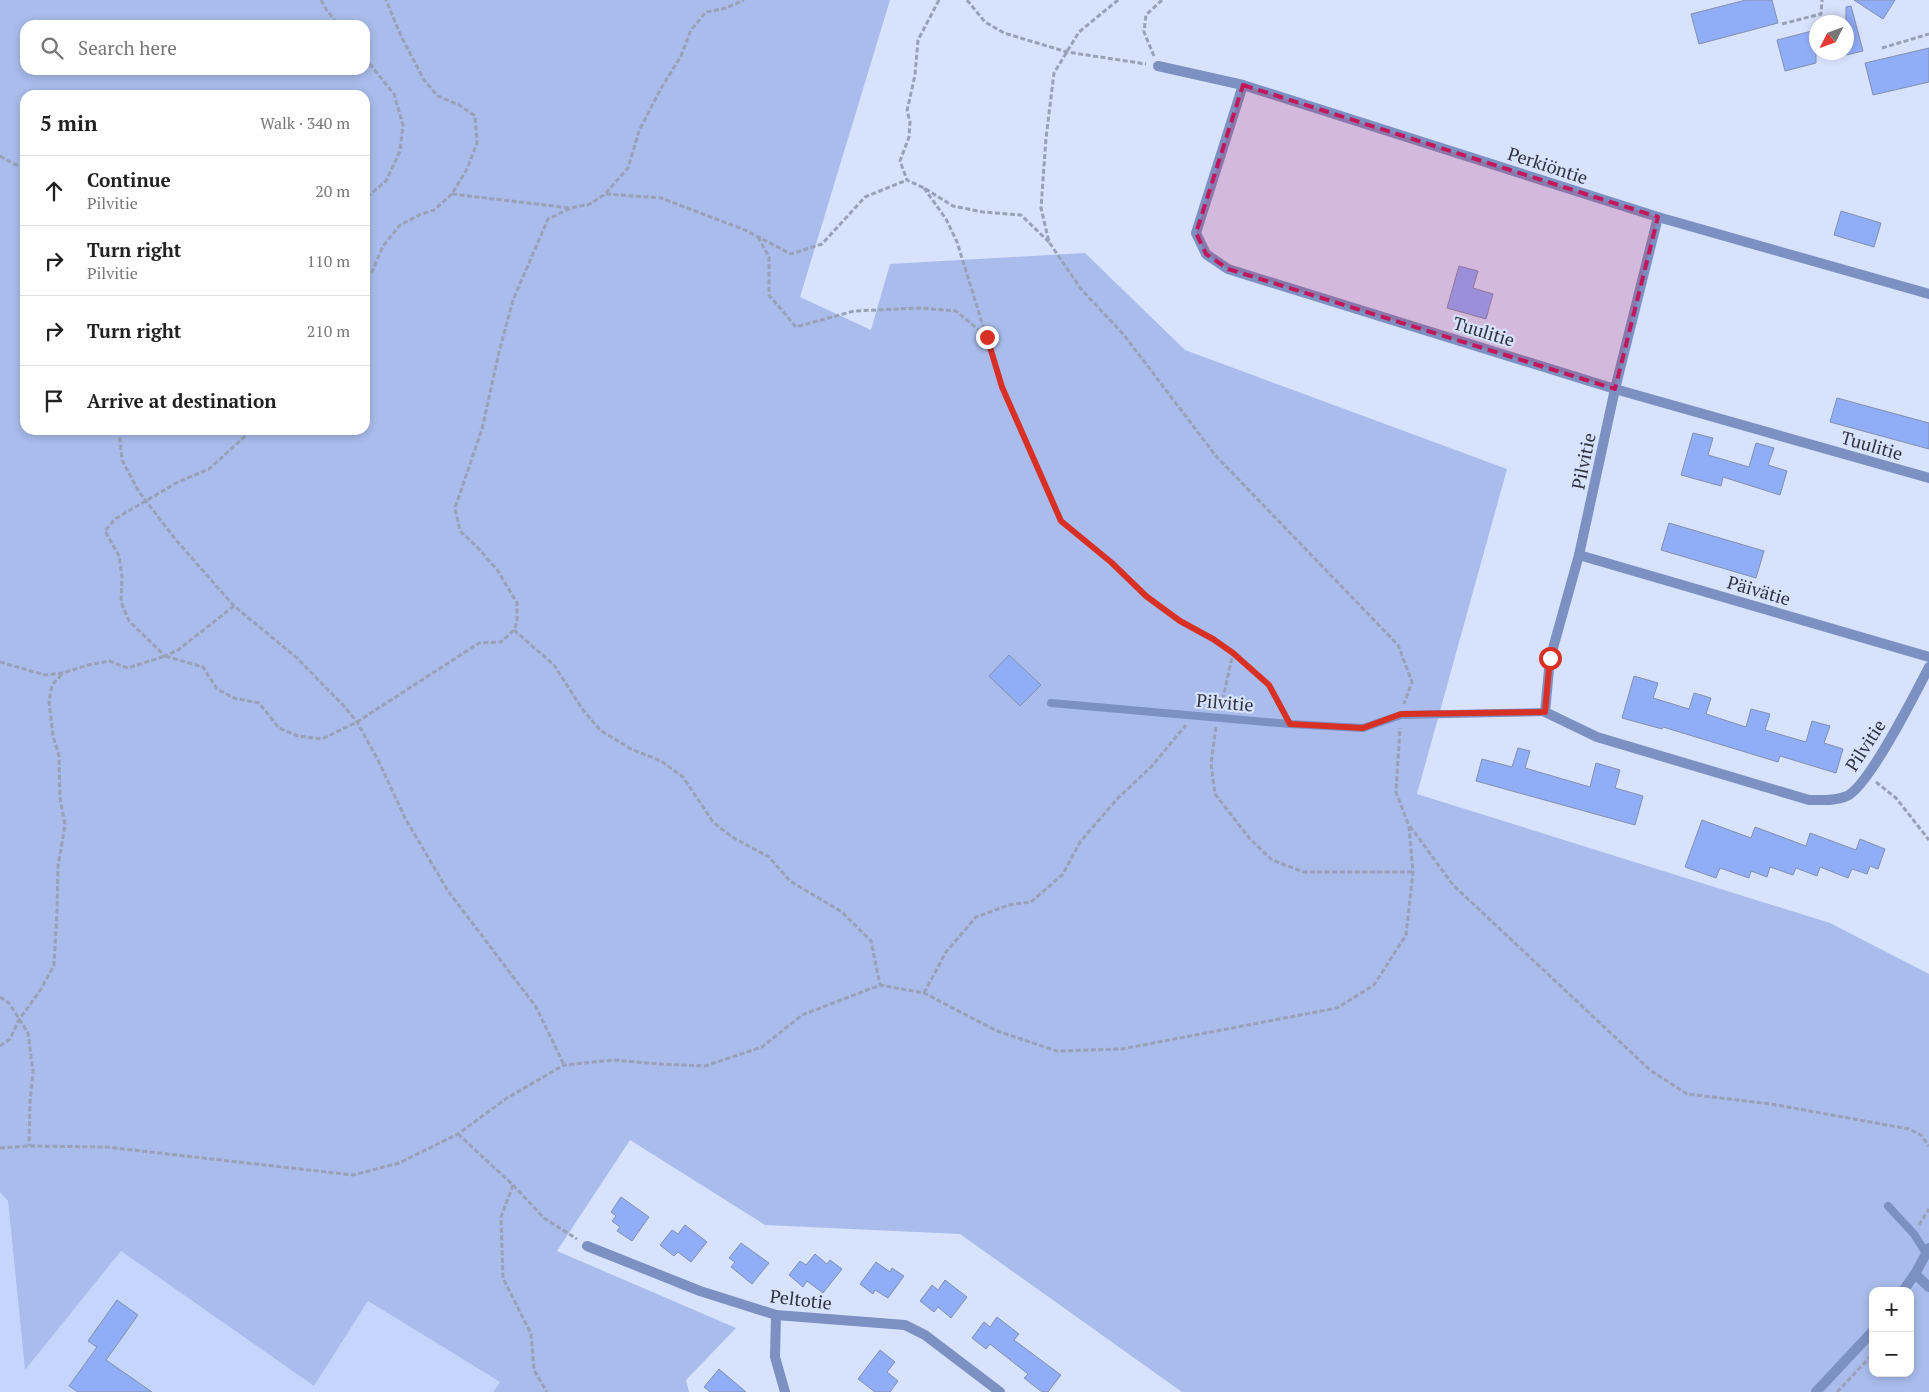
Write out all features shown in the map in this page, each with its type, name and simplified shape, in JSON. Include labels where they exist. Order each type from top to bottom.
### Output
[{"type":"street","name":"Perkiöntie","points":[[1158,66],[1243,85],[1658,217],[1929,294]]},
{"type":"street","name":"Tuulitie","points":[[1243,85],[1196,232],[1206,254],[1228,269],[1615,389],[1929,478]]},
{"type":"street","name":"Pilvitie","points":[[1658,217],[1615,389],[1579,555],[1550,658],[1545,712],[1597,736],[1809,800],[1830,800],[1848,796],[1868,775],[1929,667]]},
{"type":"street","name":"Päivätie","points":[[1579,555],[1929,657]]},
{"type":"street","name":"Peltotie","points":[[587,1246],[700,1291],[776,1316],[905,1325],[925,1335],[1000,1392]]},
{"type":"street","points":[[1906,1287],[1927,1251]]},
{"type":"street","points":[[1915,1274],[1929,1287]]},
{"type":"street","points":[[776,1316],[775,1357],[785,1392]]},
{"type":"street","points":[[1816,1392],[1872,1332]]},
{"type":"lane","name":"Pilvitie","points":[[1051,703],[1290,724],[1363,728],[1401,714],[1545,712]]},
{"type":"lane","points":[[1888,1206],[1927,1251]]},
{"type":"path","points":[[321,0],[334,20]]},
{"type":"path","points":[[370,273],[383,246],[400,224],[419,214],[434,210],[452,194],[467,169],[477,143],[475,116],[459,105],[438,96],[424,80],[386,0]]},
{"type":"path","points":[[247,435],[210,469],[178,482],[146,500],[114,520],[105,531],[120,556],[122,577],[121,602],[129,621],[165,656],[203,667],[217,689],[234,698],[259,703],[279,728],[298,736],[322,739],[357,722],[479,643],[501,642],[514,630],[517,622],[517,604],[498,571],[460,531],[454,508],[482,429],[513,300],[548,219],[571,208],[590,204],[605,194],[628,168],[639,131],[660,90],[681,56],[691,30],[706,12],[726,8],[744,0]]},
{"type":"path","points":[[938,0],[918,40],[915,75],[907,111],[910,121],[909,137],[900,161],[907,180],[953,206],[983,212],[1021,215],[1049,242]]},
{"type":"path","points":[[967,0],[985,22],[1004,33],[1067,52],[1158,66]]},
{"type":"path","points":[[1158,66],[1144,32],[1146,15],[1162,0]]},
{"type":"path","points":[[1782,24],[1820,14],[1822,0]]},
{"type":"path","points":[[1882,48],[1929,34]]},
{"type":"path","points":[[370,64],[394,94],[403,125],[400,151],[386,181],[370,195]]},
{"type":"path","points":[[0,156],[20,166]]},
{"type":"path","points":[[605,194],[662,198],[746,230],[791,254],[822,244],[865,197],[907,180]]},
{"type":"path","points":[[924,188],[946,219],[957,242],[1002,387],[1061,521],[1112,563],[1146,596],[1180,621],[1213,639],[1233,653],[1269,685],[1290,724]]},
{"type":"path","points":[[452,194],[571,208]]},
{"type":"path","points":[[757,236],[768,257],[770,295],[796,327],[854,311],[919,308],[956,311],[987,337]]},
{"type":"path","points":[[0,1148],[30,1146],[106,1147],[353,1175],[399,1163],[458,1134],[507,1098],[564,1066],[536,1007],[448,891],[405,818],[378,760],[357,722],[297,658],[234,606],[176,540],[139,492],[122,460],[120,435]]},
{"type":"path","points":[[0,662],[45,675],[63,673],[109,661],[128,668],[178,650],[234,606]]},
{"type":"path","points":[[514,630],[554,666],[583,710],[600,730],[631,749],[660,761],[683,777],[713,822],[732,836],[769,857],[790,881],[842,912],[871,941],[880,985]]},
{"type":"path","points":[[1233,653],[1211,764],[1215,794],[1250,839],[1272,860],[1304,872],[1413,872]]},
{"type":"path","points":[[0,1046],[10,1039],[19,1020],[41,989],[54,965],[58,866],[65,825],[60,798],[59,756],[53,736],[49,701],[52,685],[63,673]]},
{"type":"path","points":[[924,993],[946,952],[976,917],[1009,905],[1031,902],[1063,874],[1080,842],[1118,798],[1151,767],[1194,715]]},
{"type":"path","points":[[1868,775],[1896,798],[1929,840]]},
{"type":"path","points":[[1409,826],[1453,885],[1650,1070],[1687,1094],[1771,1104],[1909,1129],[1921,1135],[1929,1146]]},
{"type":"path","points":[[0,997],[9,1003],[28,1033],[33,1072],[30,1102],[30,1146]]},
{"type":"path","points":[[458,1134],[513,1185],[544,1218],[587,1246]]},
{"type":"path","points":[[513,1185],[501,1217],[503,1278],[531,1334],[534,1370],[547,1392]]},
{"type":"path","points":[[1914,1234],[1929,1209]]},
{"type":"path","points":[[1837,1392],[1869,1358]]},
{"type":"highlighted area","points":[[1243,85],[1658,217],[1615,389],[1228,269],[1206,254],[1196,233]]},
{"type":"shaded area","points":[[0,0],[890,0],[800,297],[871,330],[890,264],[1085,253],[1185,350],[1507,469],[1417,794],[1830,923],[1929,974],[1929,1392],[1182,1392],[960,1234],[765,1225],[630,1140],[557,1251],[736,1328],[686,1380],[689,1392],[493,1392],[500,1382],[368,1301],[314,1386],[121,1251],[25,1370],[8,1201],[0,1192]]},
{"type":"shaded area","points":[[0,1192],[8,1201],[25,1370],[121,1251],[314,1386],[368,1301],[500,1382],[493,1392],[0,1392]]},
{"type":"building","points":[[1746,0],[1772,0],[1778,23],[1699,44],[1691,14]]},
{"type":"building","points":[[1854,0],[1895,0],[1883,19]]},
{"type":"building","points":[[1851,6],[1853,15],[1846,15],[1846,7]]},
{"type":"building","points":[[1854,17],[1863,51],[1854,53]]},
{"type":"building","points":[[1809,32],[1809,60],[1816,60],[1816,63],[1785,71],[1777,40]]},
{"type":"building","points":[[1929,48],[1929,82],[1873,95],[1865,63]]},
{"type":"building","points":[[1841,211],[1881,223],[1874,247],[1834,235]]},
{"type":"building","points":[[1459,266],[1478,271],[1473,288],[1493,294],[1486,319],[1447,308]]},
{"type":"building","points":[[1837,398],[1929,423],[1929,449],[1830,422]]},
{"type":"building","points":[[1693,433],[1713,438],[1708,455],[1749,467],[1756,443],[1774,448],[1768,465],[1787,471],[1780,495],[1723,477],[1721,486],[1681,475]]},
{"type":"building","points":[[1669,523],[1764,551],[1756,578],[1661,550]]},
{"type":"building","points":[[1009,655],[1041,685],[1020,706],[989,676]]},
{"type":"building","points":[[1634,676],[1658,683],[1653,698],[1689,709],[1694,693],[1711,698],[1706,714],[1746,727],[1751,709],[1770,714],[1765,730],[1806,742],[1812,721],[1830,726],[1824,743],[1843,749],[1836,773],[1780,756],[1778,762],[1663,727],[1662,729],[1622,718]]},
{"type":"building","points":[[1518,748],[1530,751],[1525,768],[1590,787],[1596,763],[1620,770],[1615,788],[1643,796],[1635,825],[1476,781],[1482,759],[1512,767]]},
{"type":"building","points":[[1702,820],[1751,838],[1755,827],[1806,846],[1810,833],[1856,850],[1860,839],[1885,849],[1878,869],[1870,866],[1867,874],[1852,869],[1848,878],[1820,867],[1817,876],[1796,868],[1793,875],[1770,867],[1767,877],[1751,871],[1749,878],[1720,868],[1716,878],[1685,867]]},
{"type":"building","points":[[621,1197],[649,1217],[632,1241],[617,1231],[620,1227],[612,1221],[616,1216],[611,1212]]},
{"type":"building","points":[[685,1225],[707,1242],[691,1262],[678,1252],[674,1256],[660,1245],[672,1230],[678,1234]]},
{"type":"building","points":[[741,1243],[769,1263],[752,1284],[731,1267],[735,1262],[729,1258]]},
{"type":"building","points":[[815,1254],[827,1264],[830,1260],[842,1269],[823,1293],[807,1281],[803,1287],[789,1275],[800,1261],[806,1265]]},
{"type":"building","points":[[876,1262],[890,1272],[892,1268],[904,1276],[888,1298],[875,1290],[873,1294],[860,1284]]},
{"type":"building","points":[[945,1280],[967,1297],[951,1318],[938,1307],[934,1312],[920,1301],[932,1285],[938,1290]]},
{"type":"building","points":[[117,1300],[138,1315],[106,1360],[152,1392],[78,1392],[69,1386],[97,1347],[88,1341]]},
{"type":"building","points":[[997,1317],[1019,1334],[1014,1340],[1061,1375],[1048,1392],[1042,1392],[1024,1378],[1028,1374],[990,1344],[986,1349],[972,1338],[984,1322],[990,1327]]},
{"type":"building","points":[[880,1350],[895,1362],[887,1372],[898,1381],[890,1392],[875,1392],[858,1379]]},
{"type":"building","points":[[719,1369],[746,1392],[710,1392],[704,1387]]},
{"type":"route","points":[[987,337],[1002,387],[1061,521],[1112,563],[1146,596],[1180,621],[1213,639],[1233,653],[1269,685],[1290,724],[1363,728],[1401,714],[1545,712],[1550,658]]}]
